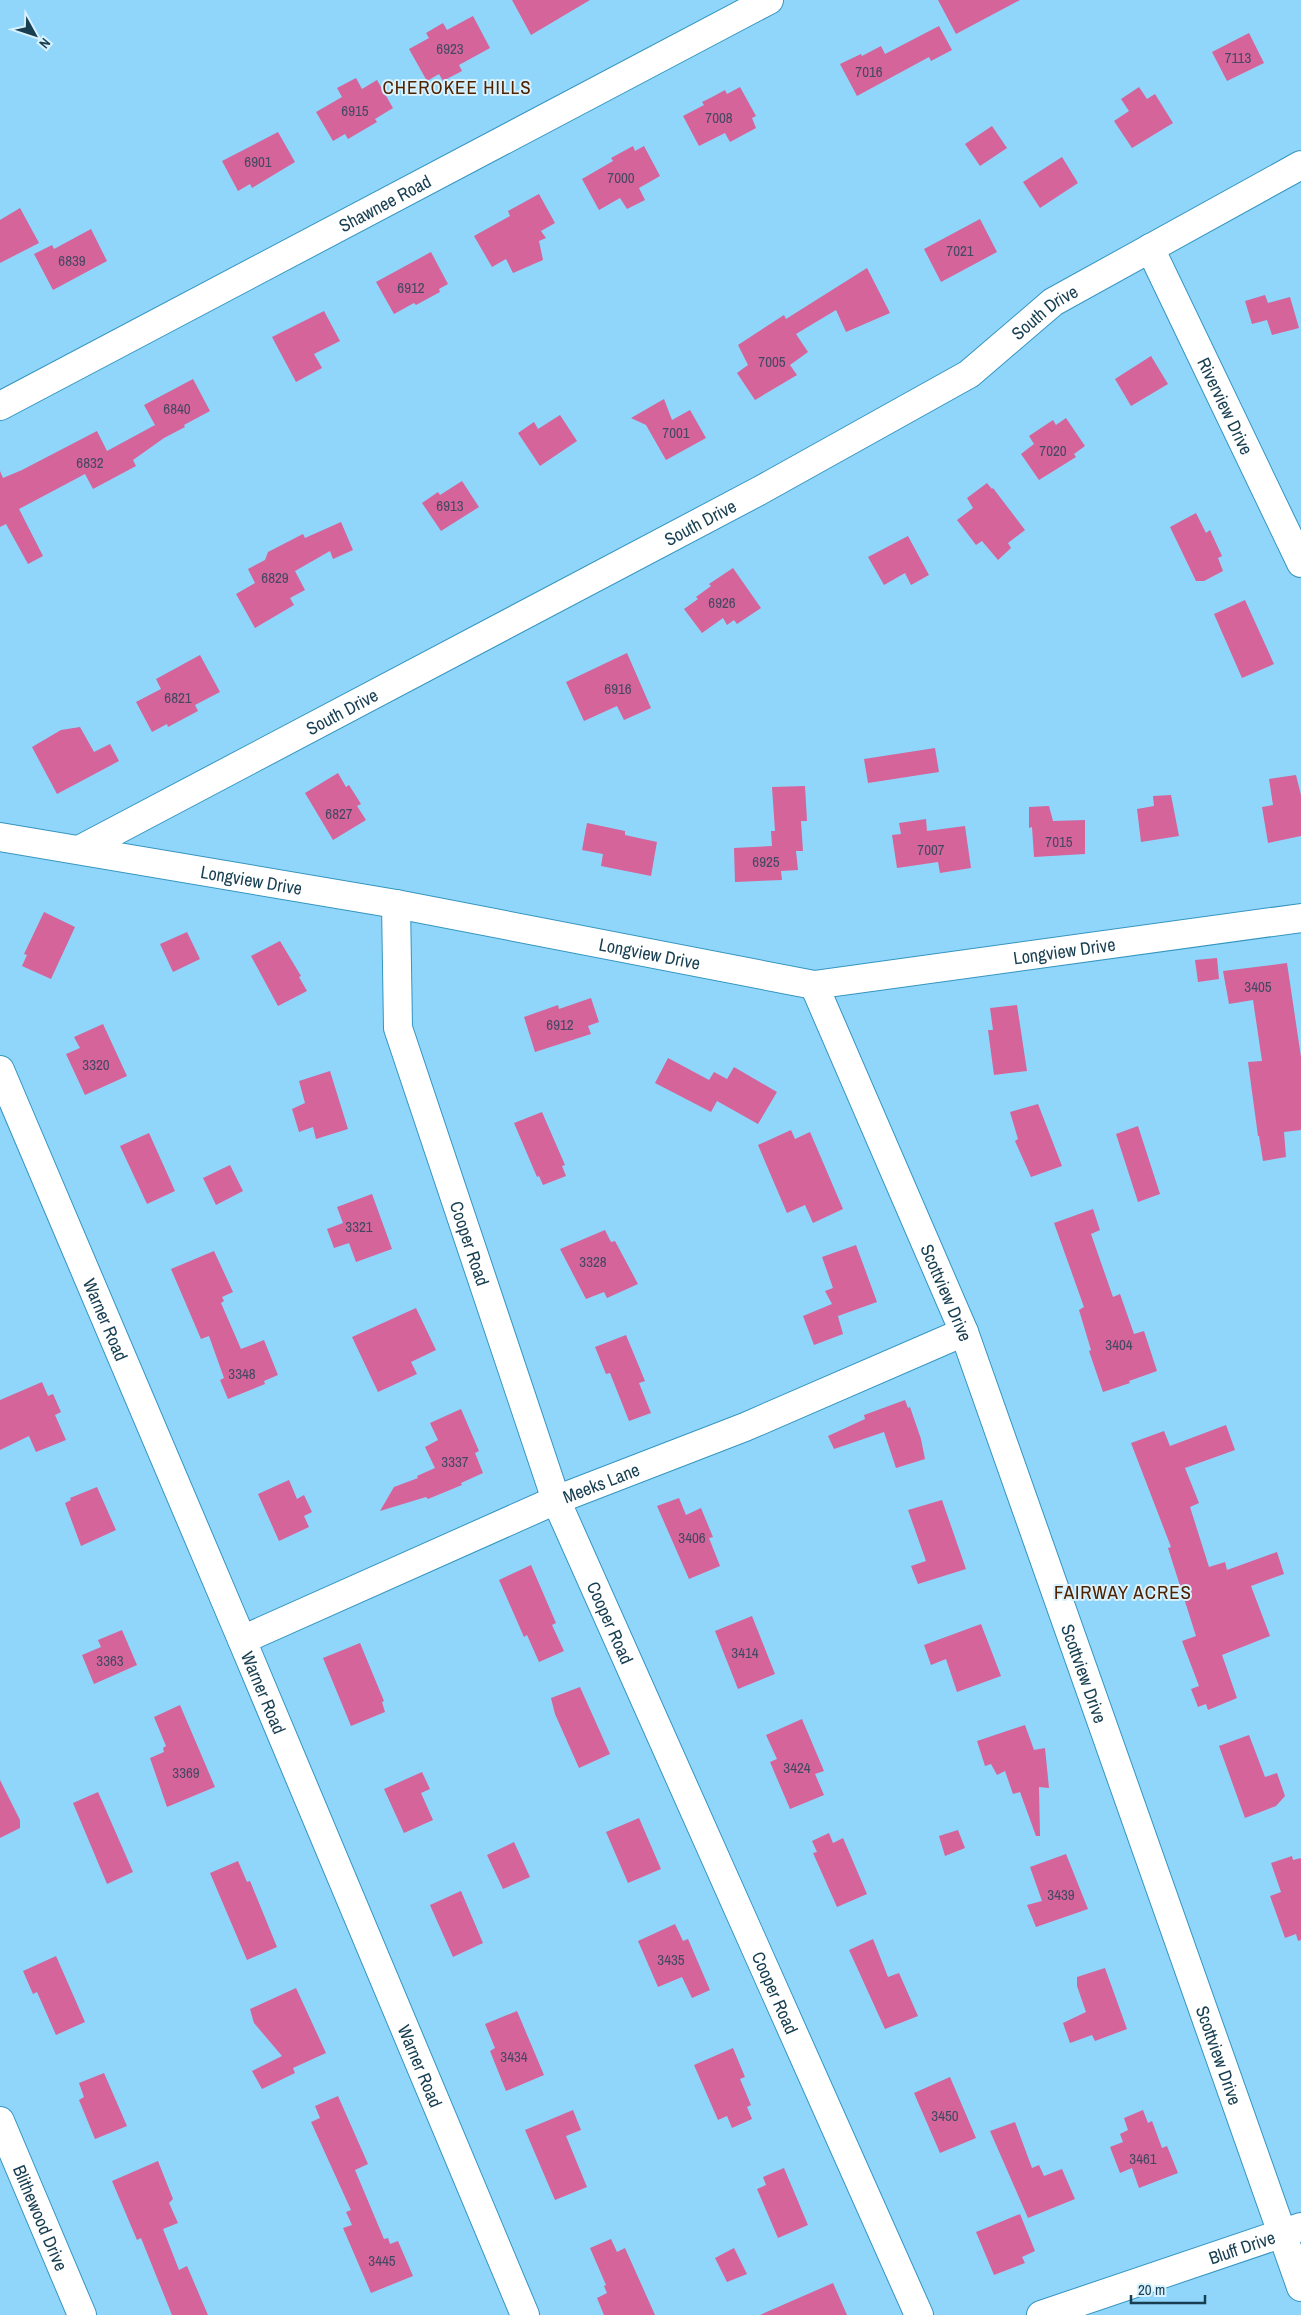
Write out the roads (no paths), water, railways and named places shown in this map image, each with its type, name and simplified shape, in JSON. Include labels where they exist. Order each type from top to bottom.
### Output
[{"type":"street","name":"Shawnee Road","points":[[0,406],[769,0]]},
{"type":"street","name":"South Drive","points":[[81,850],[759,491],[961,379],[1053,302],[1301,165]]},
{"type":"street","name":"Riverview Drive","points":[[1150,248],[1301,563]]},
{"type":"street","name":"Longview Drive","points":[[0,837],[396,904],[814,985],[1301,918]]},
{"type":"street","name":"Cooper Road","points":[[396,904],[398,1028],[556,1500],[918,2315]]},
{"type":"street","name":"Scottview Drive","points":[[814,985],[964,1332],[1292,2230],[1301,2287]]},
{"type":"street","name":"Warner Road","points":[[0,1070],[242,1640],[525,2315]]},
{"type":"street","name":"Meeks Lane","points":[[242,1640],[556,1500],[745,1428],[964,1332]]},
{"type":"street","name":"Blithewood Drive","points":[[0,2121],[82,2315]]},
{"type":"street","name":"Bluff Drive","points":[[1041,2315],[1292,2230]]},
{"type":"district","name":"CHEROKEE HILLS","points":[[457,87]]},
{"type":"district","name":"FAIRWAY ACRES","points":[[1123,1592]]}]
